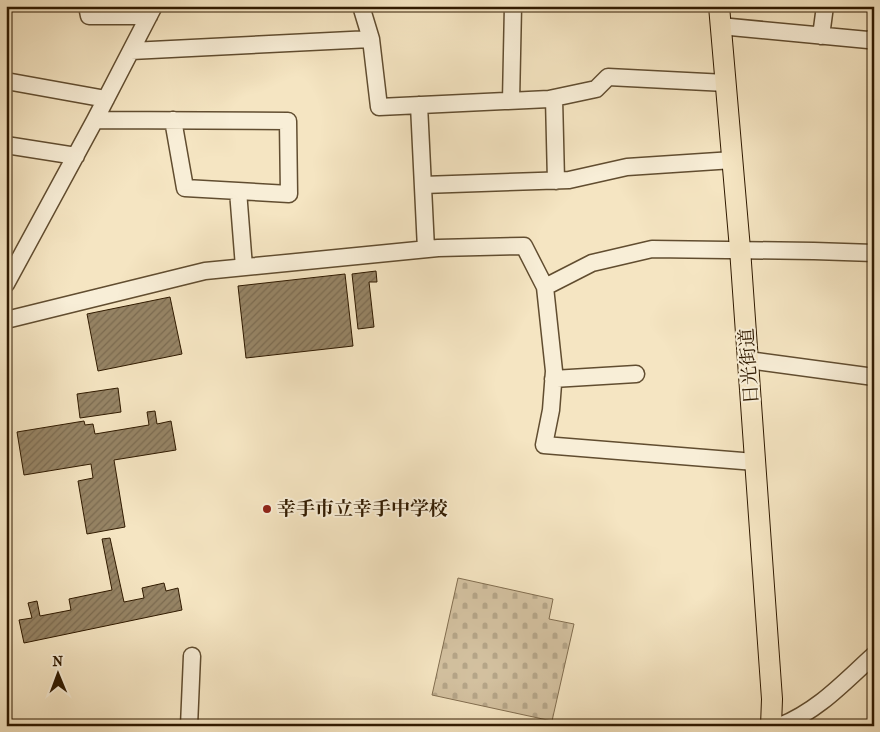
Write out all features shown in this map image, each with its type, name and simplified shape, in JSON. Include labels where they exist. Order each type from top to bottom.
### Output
[{"type":"main road","name":"日光街道","points":[[718,6],[740,250],[772,700],[771,726]]},
{"type":"street","points":[[87,6],[89,16],[152,11]]},
{"type":"street","points":[[360,6],[370,39],[379,107],[554,98],[596,89],[608,76],[726,83]]},
{"type":"street","points":[[511,101],[513,6]]},
{"type":"street","points":[[821,36],[825,6]]},
{"type":"street","points":[[6,284],[152,11]]},
{"type":"street","points":[[720,26],[868,40],[874,38]]},
{"type":"street","points":[[131,51],[370,39]]},
{"type":"street","points":[[6,81],[106,99]]},
{"type":"street","points":[[554,98],[556,181]]},
{"type":"street","points":[[419,105],[426,249]]},
{"type":"street","points":[[95,120],[173,120],[288,121],[289,194],[185,188],[173,120]]},
{"type":"street","points":[[6,145],[76,156]]},
{"type":"street","points":[[423,185],[569,180],[627,167],[733,160]]},
{"type":"street","points":[[238,191],[244,267]]},
{"type":"street","points":[[6,320],[206,271],[426,249],[524,246],[545,287],[554,379],[552,410],[544,445],[755,462]]},
{"type":"street","points":[[545,287],[592,263],[652,249],[874,253]]},
{"type":"street","points":[[748,360],[874,377]]},
{"type":"street","points":[[554,379],[636,374]]},
{"type":"street","points":[[780,726],[797,719],[817,706],[874,655]]},
{"type":"street","points":[[189,726],[192,656]]},
{"type":"green space","points":[[458,578],[553,599],[549,619],[574,624],[552,721],[432,695]]},
{"type":"building","points":[[376,271],[377,282],[369,282],[374,327],[358,329],[352,274]]},
{"type":"building","points":[[345,274],[353,346],[246,358],[238,286]]},
{"type":"building","points":[[170,297],[182,354],[98,371],[87,314]]},
{"type":"building","points":[[118,388],[121,412],[80,418],[77,394]]},
{"type":"building","points":[[155,411],[157,424],[171,421],[176,450],[114,460],[125,527],[87,534],[78,481],[93,478],[91,464],[24,475],[17,432],[84,421],[85,425],[93,424],[95,434],[149,425],[147,412]]},
{"type":"building","points":[[110,538],[124,602],[144,598],[142,588],[164,583],[166,591],[178,588],[182,610],[24,643],[19,620],[32,618],[28,603],[37,601],[40,616],[71,610],[69,599],[112,590],[102,539]]},
{"type":"place","name":"幸手市立幸手中学校","points":[[267,509]]}]
